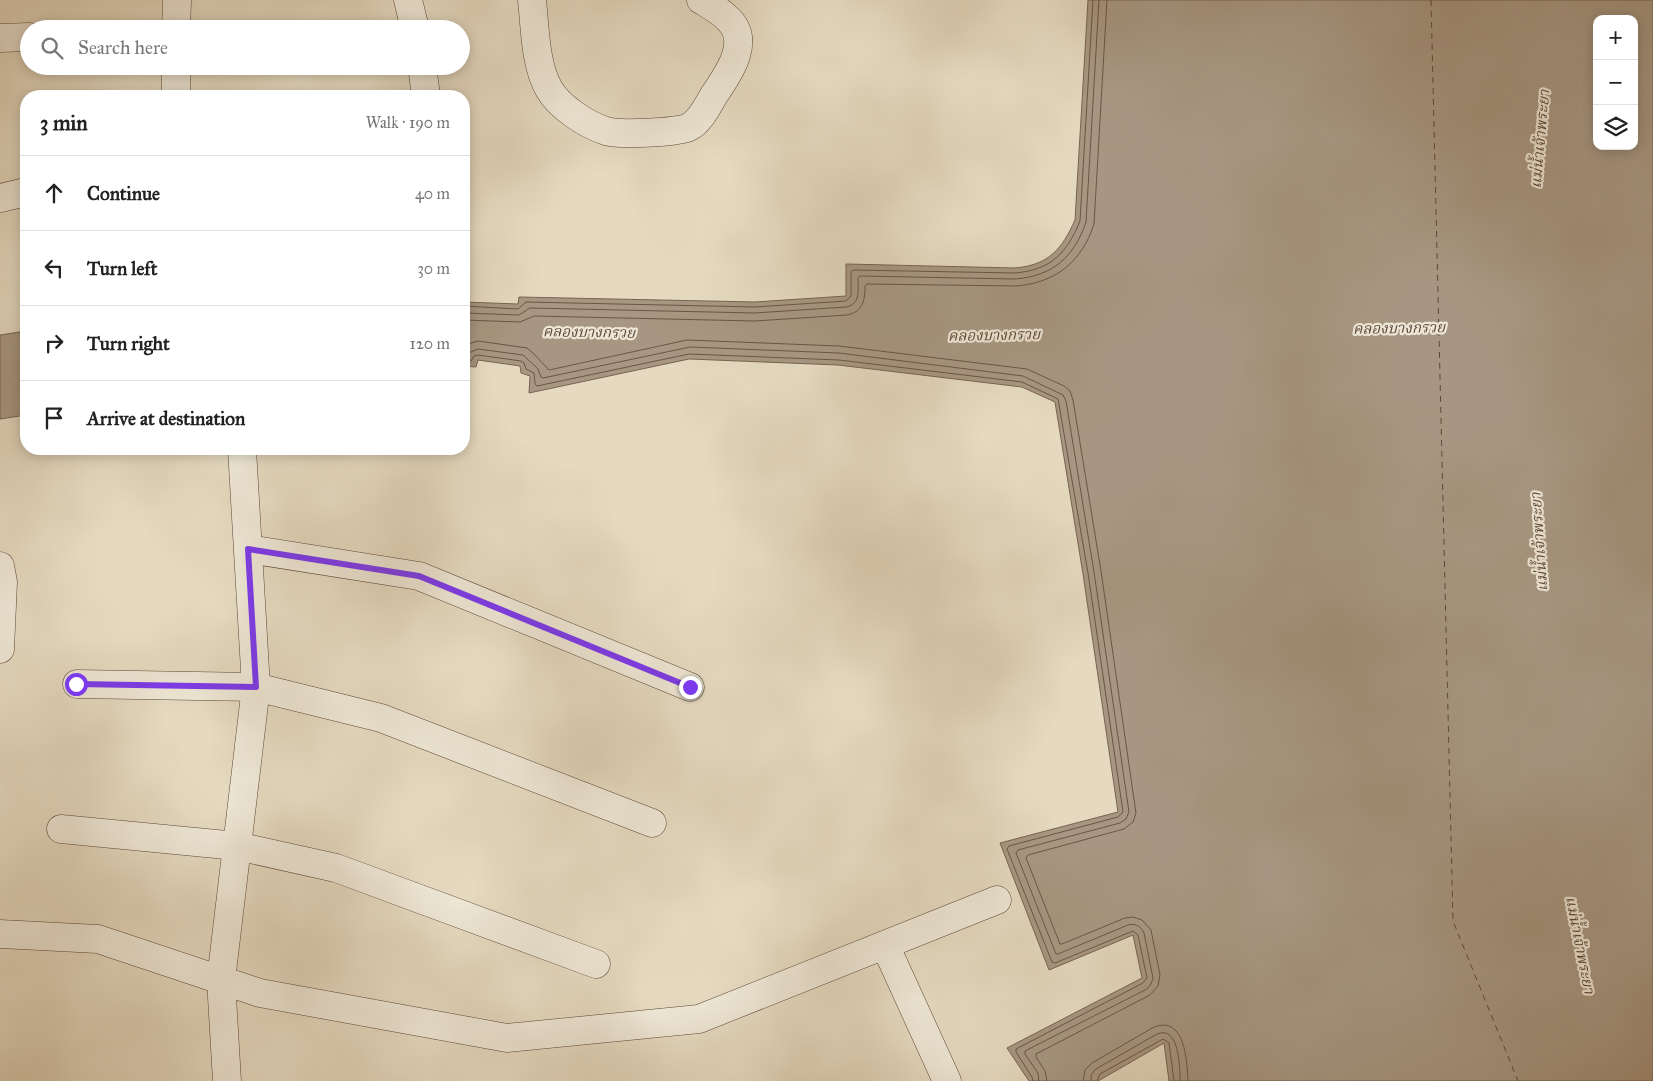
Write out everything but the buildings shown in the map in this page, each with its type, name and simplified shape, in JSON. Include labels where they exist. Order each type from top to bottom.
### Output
[{"type":"street","points":[[176,0],[176,20]]},
{"type":"street","points":[[408,0],[413,20]]},
{"type":"street","points":[[532,0],[538,54],[548,88],[558,102],[588,123],[607,132],[662,132],[690,127],[698,119],[730,72],[737,54],[738,39],[733,24],[701,0]]},
{"type":"street","points":[[0,38],[20,37]]},
{"type":"street","points":[[176,75],[176,90]]},
{"type":"street","points":[[423,75],[425,90]]},
{"type":"street","points":[[0,198],[20,193]]},
{"type":"street","points":[[227,1081],[222,980],[256,687],[242,455]]},
{"type":"street","points":[[248,549],[419,576],[690,687]]},
{"type":"street","points":[[0,566],[3,582],[0,649]]},
{"type":"street","points":[[76,684],[256,687],[381,718],[652,823]]},
{"type":"street","points":[[61,829],[237,846],[336,868],[596,964]]},
{"type":"street","points":[[0,934],[98,939],[260,993],[507,1038],[699,1019],[997,900]]},
{"type":"street","points":[[885,945],[947,1081]]},
{"type":"water","points":[[1088,0],[1653,0],[1653,1081],[1169,1081],[1164,1043],[1098,1081],[1029,1081],[1007,1048],[1142,978],[1133,935],[1049,970],[1000,843],[1118,812],[1083,574],[1055,402],[1022,387],[838,365],[689,359],[529,393],[530,376],[521,373],[520,366],[478,360],[476,367],[470,366],[470,302],[518,304],[519,297],[755,302],[846,296],[846,264],[1015,268],[1037,263],[1045,259],[1053,254],[1065,239],[1075,220]]},
{"type":"water","points":[[20,332],[20,416],[0,419],[0,335]]},
{"type":"ferry route","points":[[1431,0],[1453,921],[1518,1081]]},
{"type":"route","points":[[76,684],[256,687],[248,549],[419,576],[690,687]]},
{"type":"water label","name":"แม่น้ำเจ้าพระยา","points":[[1540,139]]},
{"type":"water label","name":"คลองบางกรวย","points":[[1399,328]]},
{"type":"water label","name":"คลองบางกรวย","points":[[589,332]]},
{"type":"water label","name":"คลองบางกรวย","points":[[994,335]]},
{"type":"water label","name":"แม่น้ำเจ้าพระยา","points":[[1539,542]]},
{"type":"water label","name":"แม่น้ำเจ้าพระยา","points":[[1580,945]]}]
